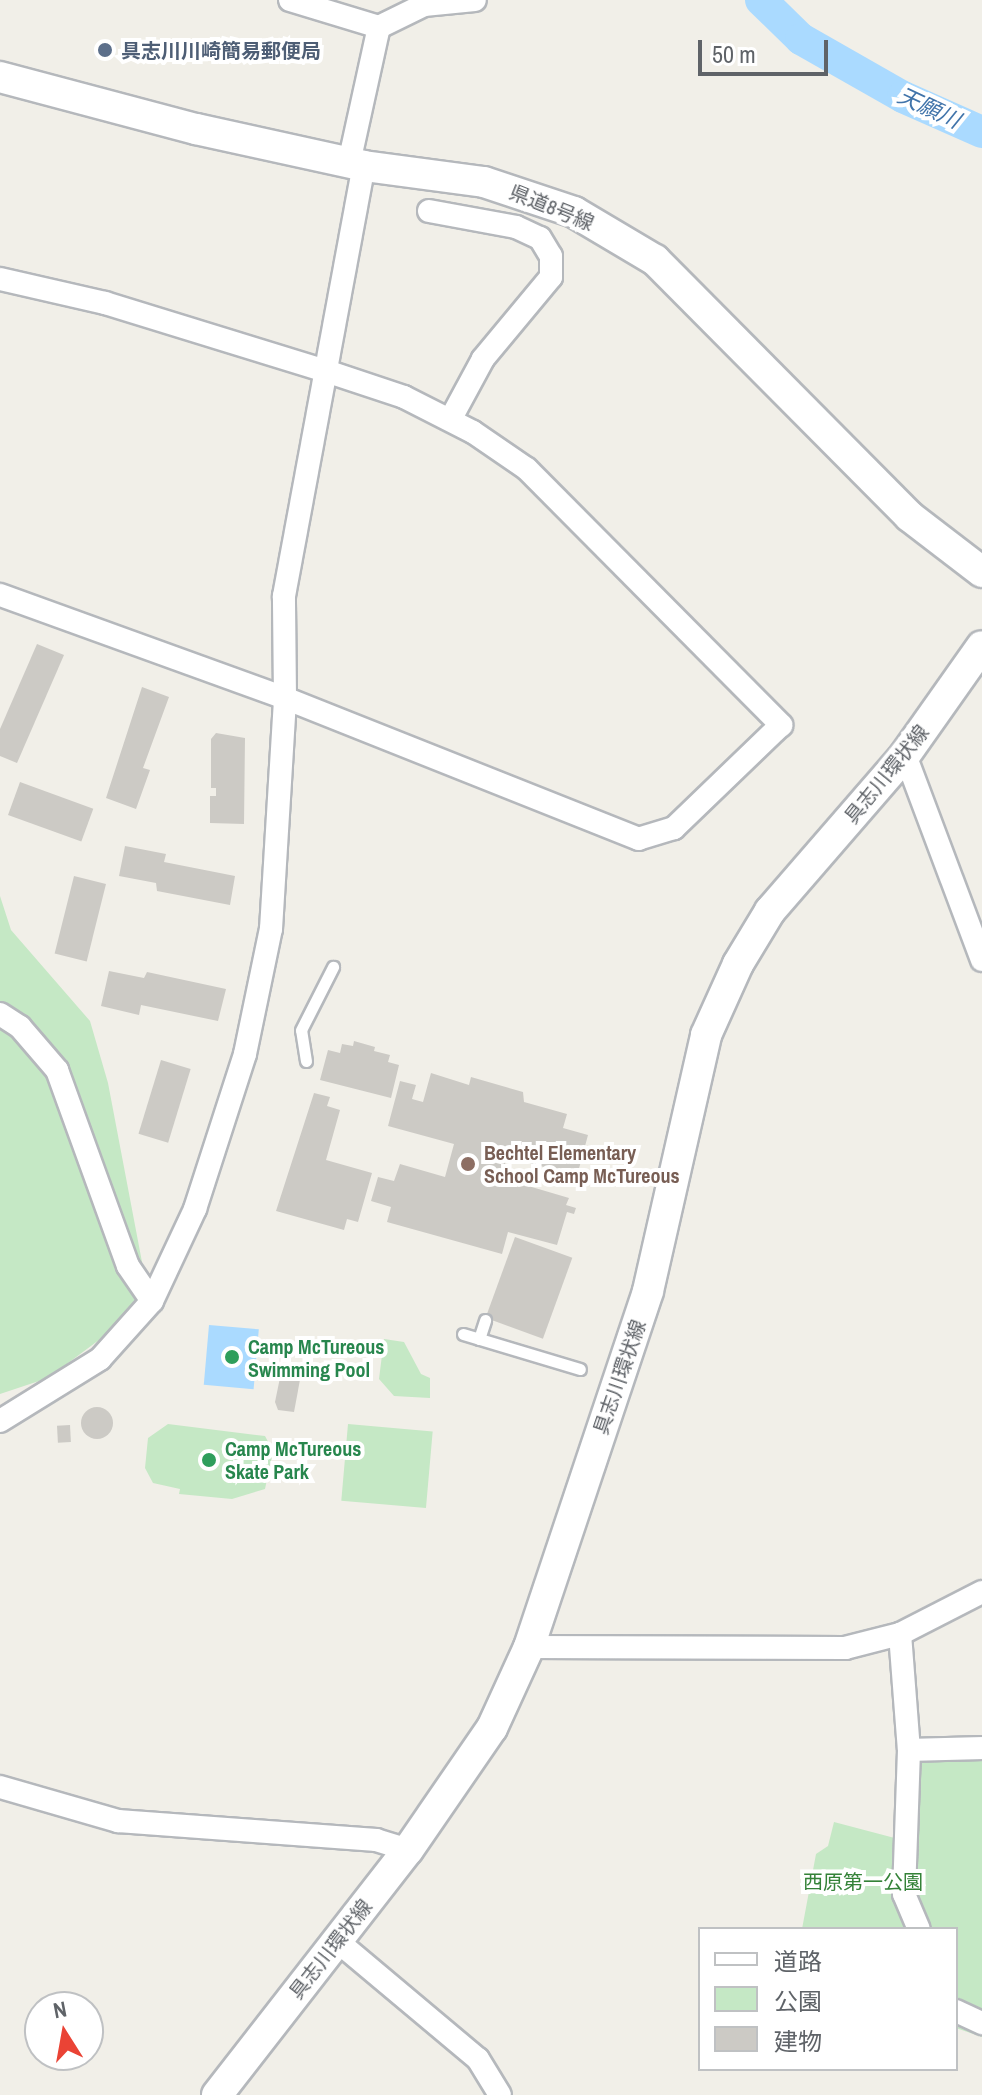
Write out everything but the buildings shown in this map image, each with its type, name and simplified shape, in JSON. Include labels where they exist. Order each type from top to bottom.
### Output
[{"type":"main road","name":"県道8号線","points":[[0,77],[196,129],[357,164],[520,192],[574,212],[655,260],[909,516],[982,572]]},
{"type":"main road","name":"具志川環状線","points":[[217,2095],[408,1850],[492,1728],[529,1647],[648,1291],[706,1035],[738,964],[770,911],[905,755],[982,646]]},
{"type":"street","points":[[290,0],[379,27],[424,5],[475,0]]},
{"type":"street","points":[[0,1421],[100,1359],[152,1301],[195,1209],[245,1054],[271,929],[285,698],[284,596],[326,371],[379,27]]},
{"type":"street","points":[[429,211],[516,227],[540,238],[551,256],[551,277],[483,359],[450,420]]},
{"type":"street","points":[[0,279],[105,303],[326,371],[404,397],[450,420],[527,469],[781,725],[674,828],[639,839],[285,698],[0,595]]},
{"type":"street","points":[[905,755],[982,960]]},
{"type":"street","points":[[0,1014],[20,1027],[57,1070],[128,1266],[152,1301]]},
{"type":"street","points":[[529,1647],[845,1648],[900,1634],[982,1592]]},
{"type":"street","points":[[900,1634],[909,1750],[904,1894],[918,1927]]},
{"type":"street","points":[[909,1750],[982,1748]]},
{"type":"street","points":[[0,1787],[118,1821],[376,1840],[408,1850]]},
{"type":"street","points":[[336,1940],[478,2059],[500,2095]]},
{"type":"street","points":[[958,2012],[982,2023]]},
{"type":"lane","points":[[306,1061],[301,1030],[333,967]]},
{"type":"lane","points":[[479,1339],[485,1320]]},
{"type":"lane","points":[[463,1334],[580,1369]]},
{"type":"green space","points":[[0,896],[11,930],[90,1021],[108,1083],[142,1262],[138,1302],[103,1337],[48,1378],[0,1394]]},
{"type":"green space","points":[[384,1339],[404,1342],[421,1374],[430,1378],[430,1398],[394,1396],[379,1379]]},
{"type":"green space","name":"Camp McTureous Skate Park","points":[[168,1424],[265,1436],[273,1451],[265,1489],[232,1499],[179,1494],[180,1489],[153,1483],[145,1468],[148,1438]]},
{"type":"green space","points":[[348,1424],[433,1431],[426,1508],[341,1501]]},
{"type":"green space","name":"西原第一公園","points":[[982,1747],[982,2037],[958,2029],[958,1927],[802,1927],[816,1854],[828,1846],[834,1822],[906,1841],[909,1750]]},
{"type":"water","name":"Camp McTureous Swimming Pool","points":[[209,1325],[259,1329],[254,1389],[204,1385]]},
{"type":"waterway","name":"天願川","points":[[761,0],[801,39],[903,97],[982,132]]},
{"type":"place","name":"具志川川崎簡易郵便局","points":[[105,50]]},
{"type":"place","name":"Bechtel Elementary School Camp McTureous","points":[[468,1164]]},
{"type":"place","name":"Camp McTureous Swimming Pool","points":[[232,1357]]},
{"type":"place","name":"Camp McTureous Skate Park","points":[[209,1460]]}]
